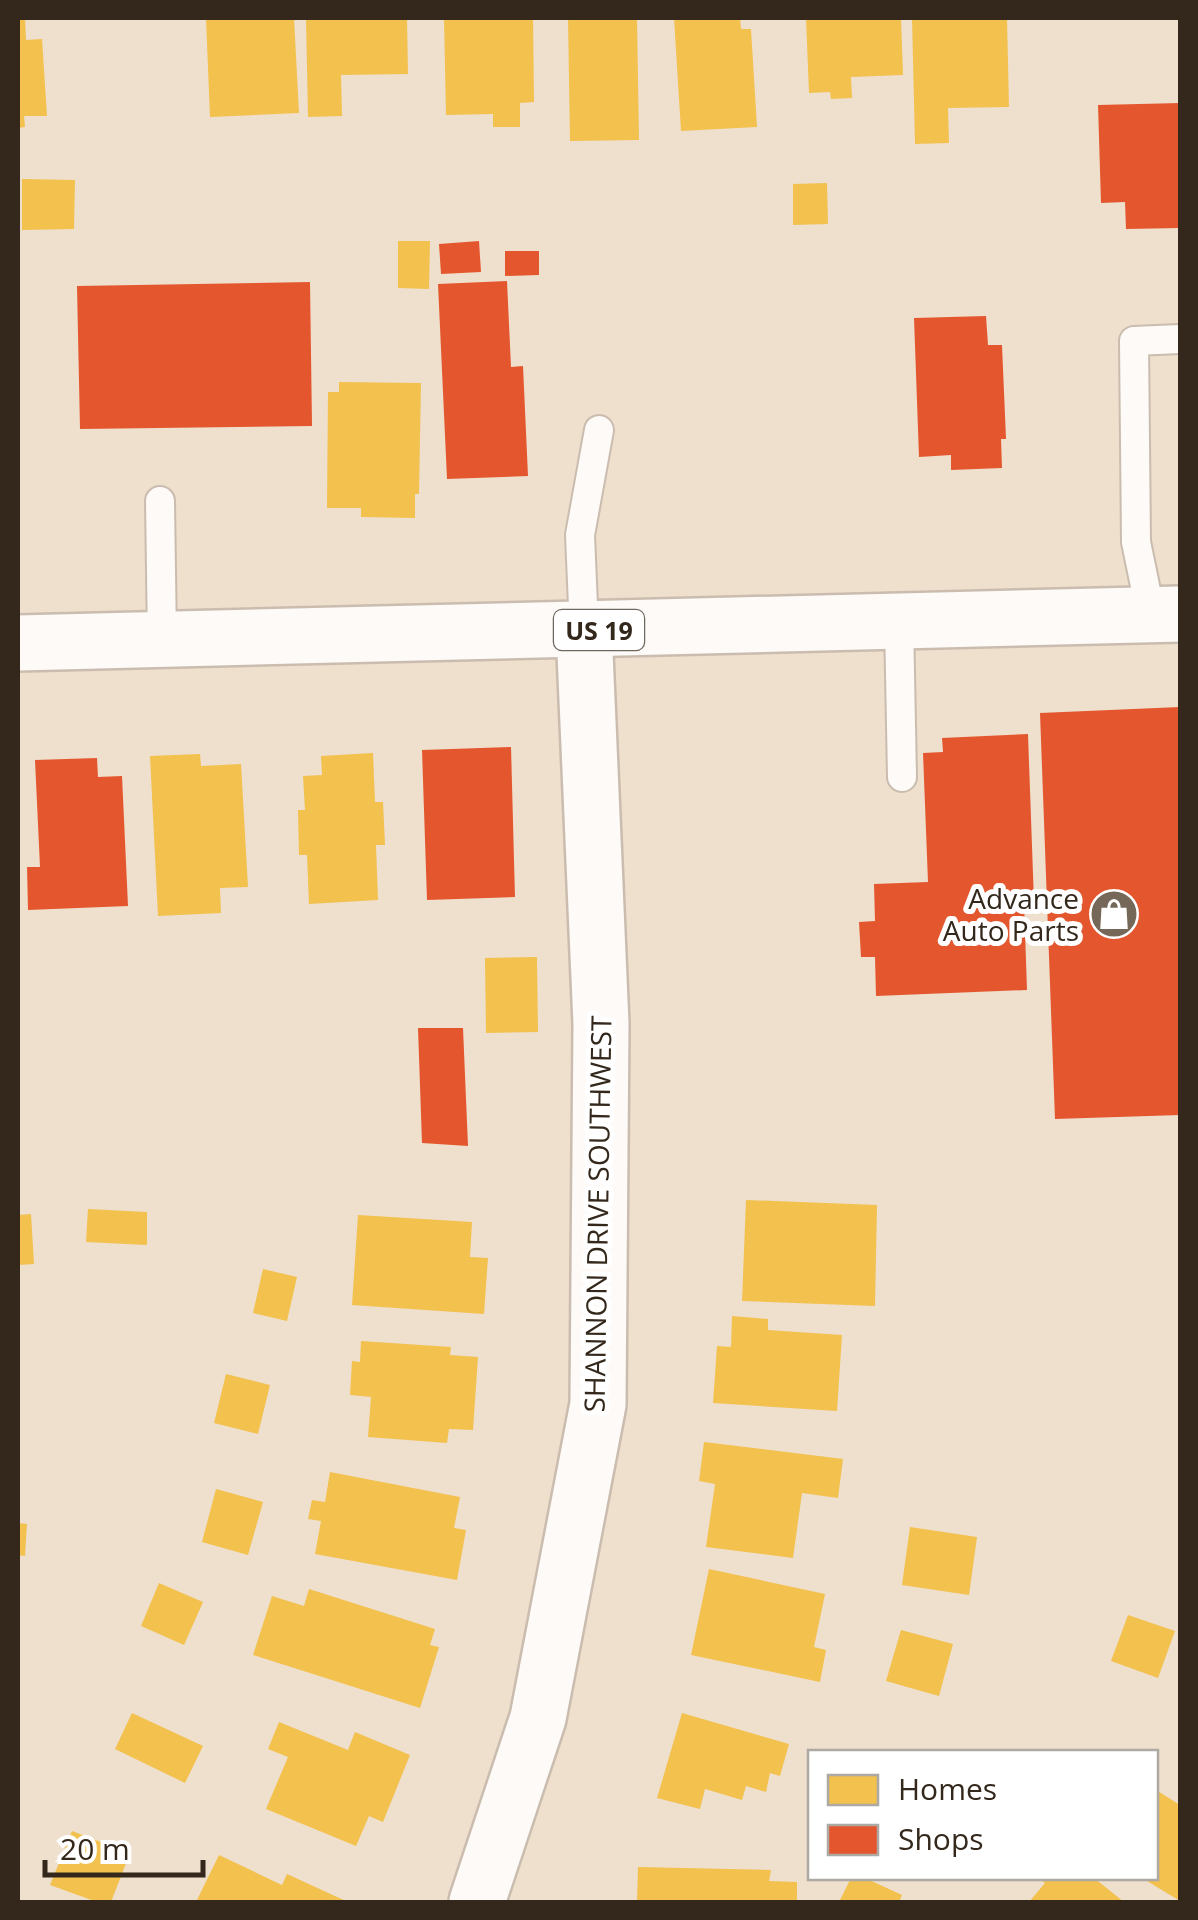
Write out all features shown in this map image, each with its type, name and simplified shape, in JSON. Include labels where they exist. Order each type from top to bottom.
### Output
[{"type":"street","name":"US 19","points":[[18,643],[1166,614]]},
{"type":"street","name":"SHANNON DRIVE SOUTHWEST","points":[[477,1902],[538,1718],[598,1404],[601,1024],[584,630]]},
{"type":"lane","points":[[1166,614],[1136,542],[1134,341],[1180,339]]},
{"type":"lane","points":[[584,630],[580,534],[599,430]]},
{"type":"lane","points":[[160,501],[162,640]]},
{"type":"lane","points":[[899,622],[902,777]]},
{"type":"building: Homes","points":[[18,18],[25,18],[26,40],[42,39],[47,116],[24,116],[25,127],[18,128]]},
{"type":"building: Homes","points":[[206,18],[294,18],[299,113],[210,117]]},
{"type":"building: Homes","points":[[306,18],[407,18],[408,74],[341,75],[342,116],[308,117]]},
{"type":"building: Homes","points":[[444,18],[533,18],[534,102],[520,103],[520,127],[493,127],[493,114],[446,115]]},
{"type":"building: Homes","points":[[568,18],[637,18],[639,140],[570,141]]},
{"type":"building: Homes","points":[[674,18],[740,18],[741,29],[751,29],[757,127],[681,131]]},
{"type":"building: Homes","points":[[806,18],[901,18],[903,75],[851,77],[852,98],[831,99],[830,92],[809,93]]},
{"type":"building: Homes","points":[[912,18],[1007,18],[1009,107],[948,108],[949,143],[915,144]]},
{"type":"building: Homes","points":[[22,179],[75,180],[74,229],[22,230]]},
{"type":"building: Homes","points":[[827,183],[828,224],[793,225],[793,184]]},
{"type":"building: Homes","points":[[398,241],[430,241],[429,289],[398,288]]},
{"type":"building: Homes","points":[[339,382],[421,383],[415,518],[361,517],[361,508],[327,508],[328,392],[339,392]]},
{"type":"building: Homes","points":[[373,753],[375,802],[383,802],[385,845],[376,845],[378,900],[309,904],[307,855],[299,855],[298,810],[305,810],[303,776],[322,775],[321,756]]},
{"type":"building: Homes","points":[[200,754],[201,766],[241,764],[248,887],[220,888],[221,913],[158,916],[150,756]]},
{"type":"building: Homes","points":[[537,957],[538,1032],[486,1033],[485,958]]},
{"type":"building: Homes","points":[[746,1200],[877,1205],[875,1306],[742,1301]]},
{"type":"building: Homes","points":[[88,1209],[147,1212],[147,1245],[86,1242]]},
{"type":"building: Homes","points":[[31,1214],[34,1264],[18,1265],[18,1215]]},
{"type":"building: Homes","points":[[358,1215],[472,1222],[470,1257],[488,1258],[484,1314],[352,1305]]},
{"type":"building: Homes","points":[[263,1269],[297,1277],[287,1321],[253,1313]]},
{"type":"building: Homes","points":[[732,1316],[768,1319],[768,1330],[842,1335],[837,1411],[713,1403],[717,1346],[731,1347]]},
{"type":"building: Homes","points":[[361,1341],[451,1347],[450,1355],[478,1357],[473,1430],[449,1429],[447,1443],[368,1437],[371,1397],[350,1395],[352,1361],[360,1362]]},
{"type":"building: Homes","points":[[226,1374],[270,1385],[258,1434],[214,1423]]},
{"type":"building: Homes","points":[[704,1442],[843,1459],[838,1498],[802,1493],[793,1558],[706,1547],[715,1484],[699,1481]]},
{"type":"building: Homes","points":[[330,1472],[460,1497],[454,1528],[466,1530],[457,1580],[315,1554],[321,1521],[308,1519],[312,1500],[325,1502]]},
{"type":"building: Homes","points":[[216,1489],[263,1502],[248,1555],[202,1542]]},
{"type":"building: Homes","points":[[18,1523],[27,1524],[25,1556],[18,1555]]},
{"type":"building: Homes","points":[[910,1527],[977,1537],[969,1595],[902,1585]]},
{"type":"building: Homes","points":[[709,1569],[825,1594],[814,1647],[826,1650],[820,1682],[691,1655]]},
{"type":"building: Homes","points":[[159,1583],[203,1602],[184,1645],[141,1626]]},
{"type":"building: Homes","points":[[309,1589],[435,1629],[430,1645],[439,1647],[420,1708],[253,1655],[272,1596],[304,1606]]},
{"type":"building: Homes","points":[[1128,1615],[1175,1631],[1158,1678],[1111,1661]]},
{"type":"building: Homes","points":[[901,1630],[953,1644],[939,1696],[886,1681]]},
{"type":"building: Homes","points":[[132,1713],[203,1746],[185,1783],[115,1749]]},
{"type":"building: Homes","points":[[682,1713],[789,1744],[780,1776],[770,1773],[766,1792],[746,1786],[742,1800],[705,1789],[700,1809],[657,1798]]},
{"type":"building: Homes","points":[[279,1722],[348,1750],[355,1732],[410,1755],[383,1822],[369,1816],[356,1846],[266,1809],[288,1757],[268,1749]]},
{"type":"building: Homes","points":[[1158,1791],[1180,1805],[1180,1901],[1145,1880],[1158,1880]]},
{"type":"building: Homes","points":[[72,1831],[130,1853],[111,1902],[97,1902],[50,1885]]},
{"type":"building: Homes","points":[[219,1855],[282,1885],[287,1874],[348,1902],[196,1902]]},
{"type":"building: Homes","points":[[638,1867],[771,1870],[769,1881],[797,1882],[797,1902],[637,1902]]},
{"type":"building: Homes","points":[[850,1880],[869,1880],[902,1895],[899,1902],[839,1902]]},
{"type":"building: Homes","points":[[1041,1880],[1096,1880],[1124,1902],[1029,1902],[1045,1883]]},
{"type":"building: Shops","points":[[1180,103],[1180,228],[1126,229],[1125,202],[1101,203],[1098,105]]},
{"type":"building: Shops","points":[[479,241],[481,272],[441,274],[439,244]]},
{"type":"building: Shops","points":[[505,251],[539,251],[539,275],[505,276]]},
{"type":"building: Shops","points":[[507,281],[511,367],[523,366],[528,476],[447,479],[438,284]]},
{"type":"building: Shops","points":[[310,282],[312,426],[80,429],[77,286]]},
{"type":"building: Shops","points":[[986,316],[988,345],[1002,345],[1006,439],[1001,439],[1002,468],[951,470],[951,455],[919,457],[914,318]]},
{"type":"building: Shops","name":"Advance Auto Parts","points":[[1180,707],[1180,1115],[1055,1119],[1040,713]]},
{"type":"building: Shops","points":[[1028,734],[1034,902],[1024,902],[1027,990],[876,996],[875,957],[861,957],[859,922],[875,921],[874,884],[928,882],[923,753],[943,752],[942,738]]},
{"type":"building: Shops","points":[[511,747],[515,897],[427,900],[422,750]]},
{"type":"building: Shops","points":[[97,758],[98,777],[122,776],[128,906],[28,910],[27,867],[40,867],[35,760]]},
{"type":"building: Shops","points":[[418,1028],[463,1028],[468,1146],[422,1143]]},
{"type":"place","name":"Advance Auto Parts","points":[[1114,914]]}]
